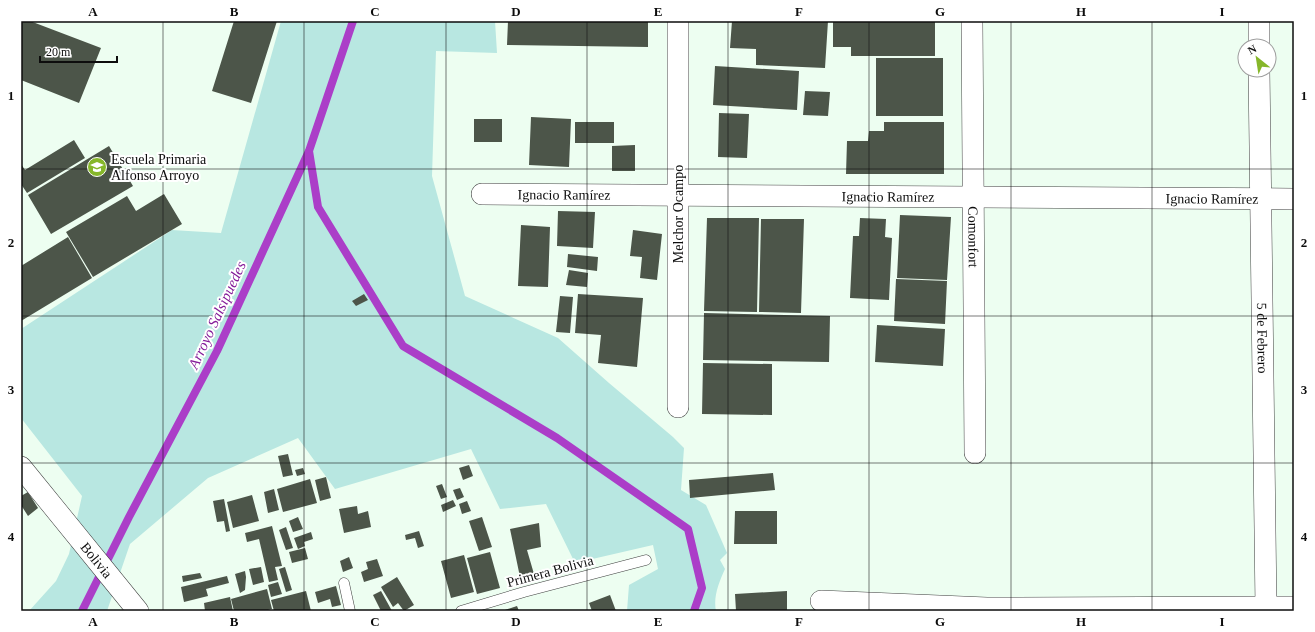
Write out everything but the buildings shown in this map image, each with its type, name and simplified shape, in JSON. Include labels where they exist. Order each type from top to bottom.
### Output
[{"type":"street","name":"Melchor Ocampo","points":[[678,21],[678,407]]},
{"type":"street","name":"Comonfort","points":[[972,21],[975,453]]},
{"type":"street","points":[[1259,21],[1259,38]]},
{"type":"street","name":"5 de Febrero","points":[[1259,78],[1266,607]]},
{"type":"street","name":"Ignacio Ramírez","points":[[482,194],[1294,199]]},
{"type":"street","name":"Bolivia","points":[[21,467],[138,611]]},
{"type":"street","points":[[821,601],[987,609],[1294,607]]},
{"type":"lane","name":"Primera Bolivia","points":[[461,611],[524,592],[646,560]]},
{"type":"lane","points":[[344,583],[350,611]]},
{"type":"shaded area","points":[[281,21],[495,21],[497,53],[436,51],[432,176],[465,296],[558,338],[684,448],[681,490],[706,505],[727,553],[720,560],[725,569],[716,595],[716,611],[627,611],[629,585],[658,569],[653,545],[575,563],[546,504],[500,509],[471,449],[335,489],[298,438],[208,478],[130,544],[107,611],[29,611],[56,581],[69,554],[82,496],[21,418],[21,329],[172,230],[221,233]]},
{"type":"waterway","name":"Arroyo Salsipuedes","points":[[82,611],[129,517],[217,351],[309,151],[353,21]]},
{"type":"waterway","points":[[309,151],[318,207],[403,346],[557,438],[688,529],[702,588],[694,611]]},
{"type":"place","name":"Escuela Primaria Alfonso Arroyo","points":[[97,167]]}]
